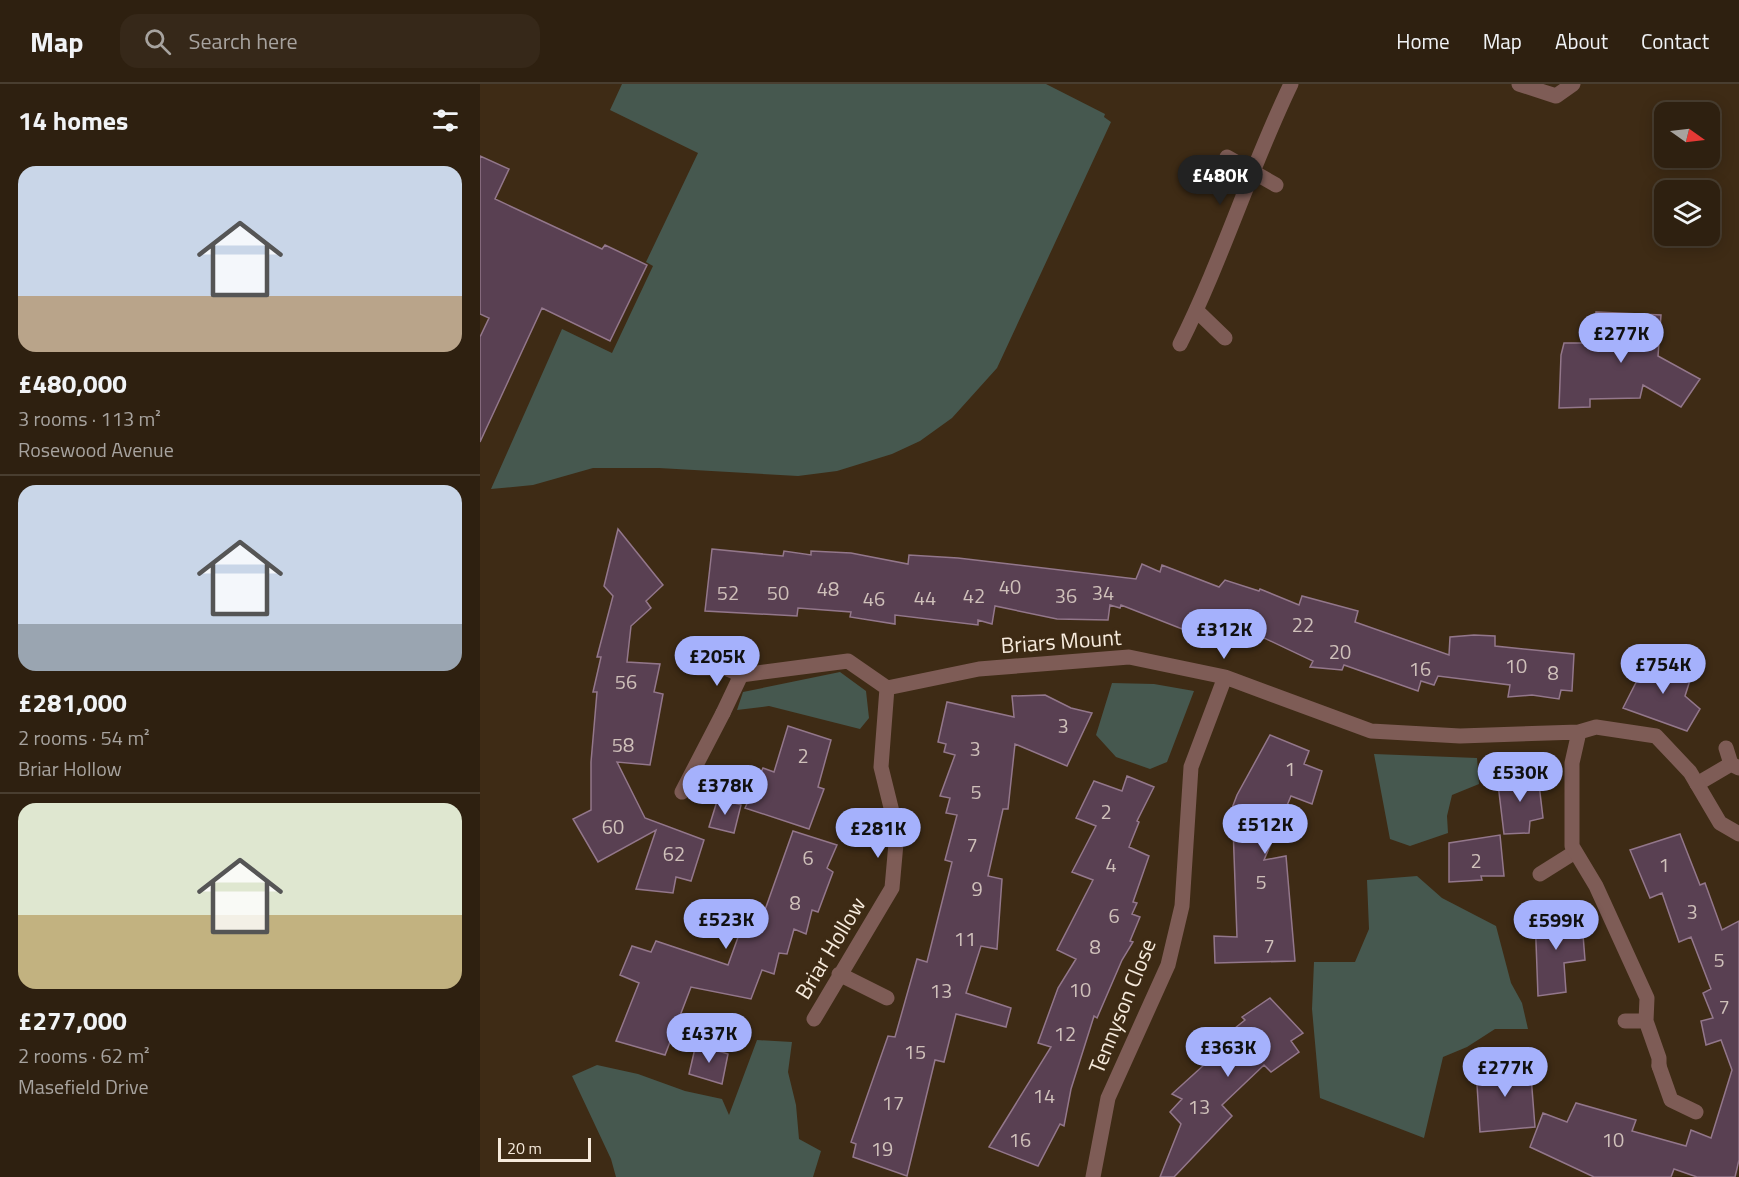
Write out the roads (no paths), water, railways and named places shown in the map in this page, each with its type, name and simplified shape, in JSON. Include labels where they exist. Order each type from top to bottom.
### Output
[{"type":"street","points":[[1180,344],[1197,311],[1251,172],[1291,84]]},
{"type":"street","points":[[1519,84],[1556,96],[1572,84]]},
{"type":"street","points":[[1227,157],[1276,185]]},
{"type":"street","points":[[1197,311],[1225,338]]},
{"type":"street","name":"Briars Mount","points":[[887,688],[980,669],[1129,657],[1225,677],[1371,731],[1460,736],[1580,732],[1596,727],[1656,736],[1690,772],[1720,823],[1739,834]]},
{"type":"street","points":[[698,668],[725,668],[741,675],[848,661],[887,688]]},
{"type":"street","points":[[682,792],[741,675]]},
{"type":"street","name":"Tennyson Close","points":[[1092,1177],[1108,1098],[1168,965],[1182,906],[1191,767],[1225,677]]},
{"type":"street","name":"Briar Hollow","points":[[814,1019],[892,888],[897,832],[882,766],[887,688]]},
{"type":"street","points":[[1580,732],[1572,763],[1572,846],[1596,886],[1647,998],[1646,1021],[1671,1100],[1696,1112]]},
{"type":"street","points":[[1697,784],[1735,766],[1726,748]]},
{"type":"street","points":[[1540,874],[1575,852]]},
{"type":"street","points":[[839,974],[887,998]]},
{"type":"street","points":[[1624,1021],[1646,1021]]}]
